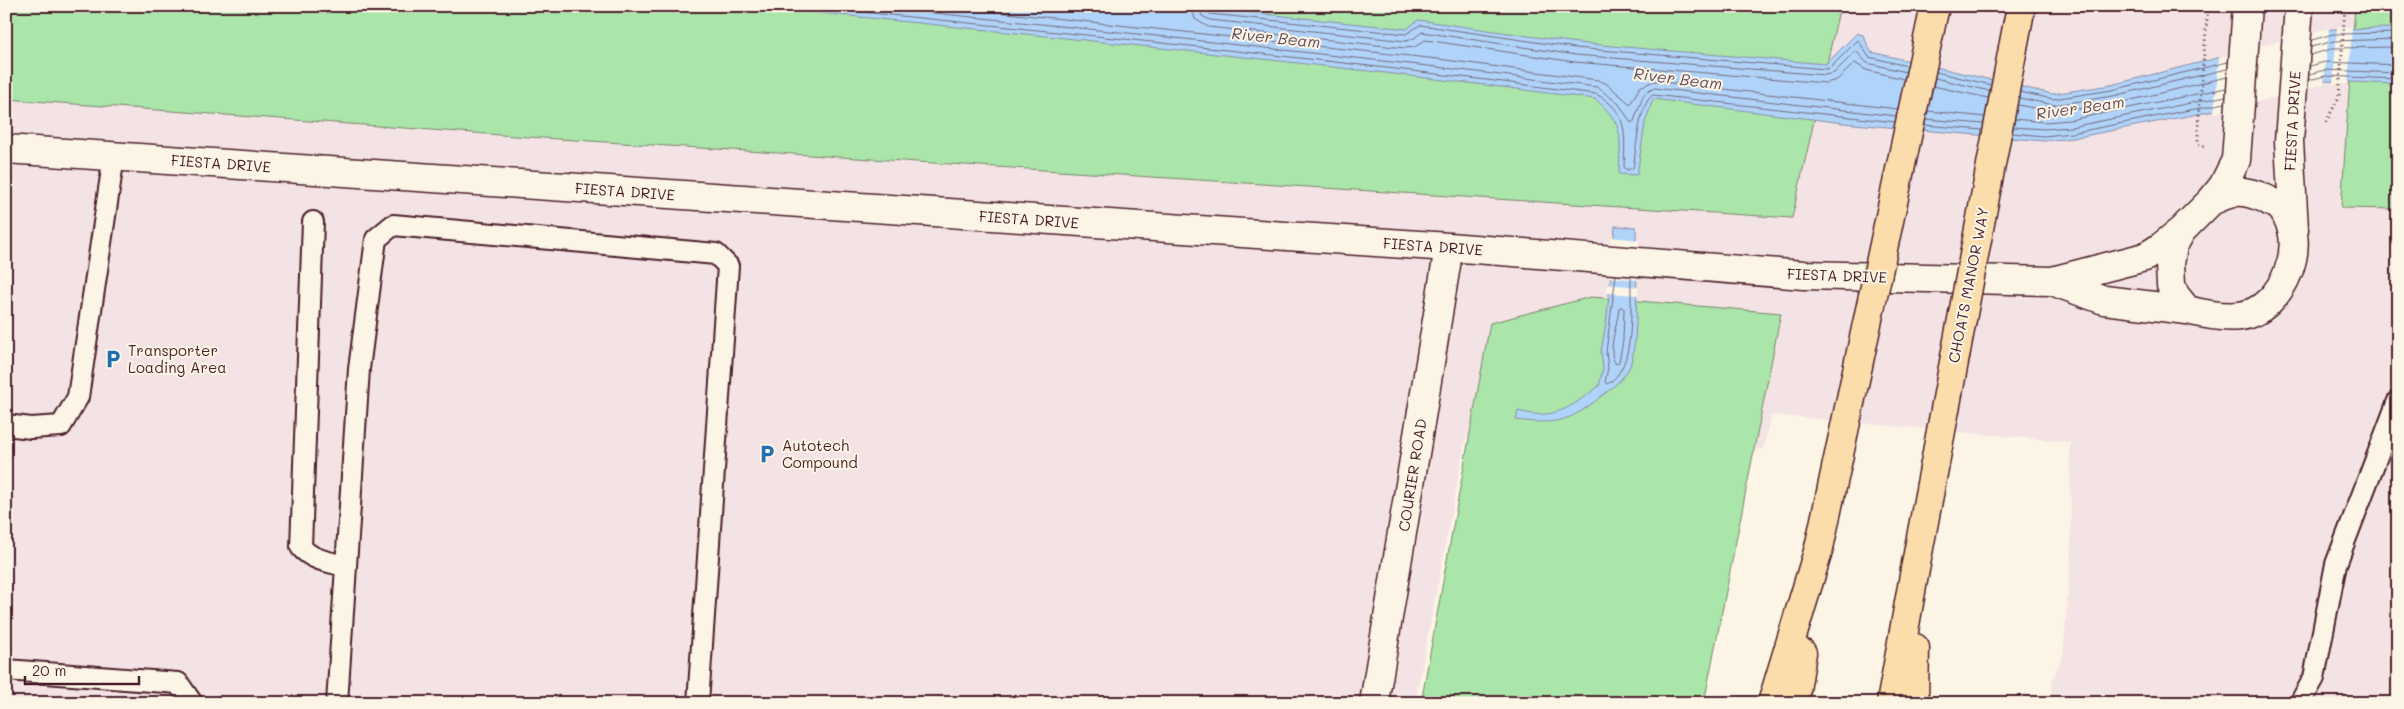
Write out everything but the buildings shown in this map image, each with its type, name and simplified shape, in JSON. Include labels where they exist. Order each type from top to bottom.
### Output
[{"type":"highway","points":[[1794,703],[1819,548],[1934,6]]},
{"type":"highway","name":"CHOATS MANOR WAY","points":[[1916,564],[2022,6]]},
{"type":"highway","points":[[1772,703],[1819,548]]},
{"type":"highway","points":[[1891,703],[1916,564]]},
{"type":"highway","points":[[1914,703],[1916,564]]},
{"type":"street","points":[[2211,201],[2237,192],[2259,196],[2279,206],[2294,235],[2294,255],[2283,284],[2261,308],[2241,316],[2201,314],[2187,310],[2175,295],[2171,285],[2170,264],[2173,246],[2182,230],[2223,186],[2236,160],[2247,6]]},
{"type":"street","name":"FIESTA DRIVE","points":[[2294,235],[2288,161],[2298,6]]},
{"type":"street","name":"FIESTA DRIVE","points":[[6,149],[1449,247],[1664,265],[1804,274],[2052,281],[2145,257],[2162,247],[2182,230]]},
{"type":"street","name":"COURIER ROAD","points":[[1374,703],[1449,247]]},
{"type":"street","name":"FIESTA DRIVE","points":[[2052,281],[2104,300],[2187,310]]},
{"type":"lane","points":[[6,425],[31,428],[60,426],[78,397],[114,156]]},
{"type":"lane","points":[[313,222],[301,547],[306,553],[316,558],[345,566]]},
{"type":"lane","points":[[337,703],[359,368],[376,239],[393,225],[716,254],[728,266],[698,703]]},
{"type":"lane","points":[[2300,703],[2314,678],[2336,564],[2398,401]]},
{"type":"lane","points":[[6,670],[178,683],[192,703]]},
{"type":"path","points":[[2198,126],[2208,6]]},
{"type":"path","points":[[2339,97],[2345,6]]},
{"type":"shaded area","points":[[1839,6],[2355,6],[2341,208],[2398,209],[2398,703],[2051,703],[2052,681],[2063,656],[2071,557],[2070,442],[1772,415],[1763,449],[1730,452],[1623,458],[1466,438],[1415,703],[6,703],[6,99],[528,137],[1792,218]]},
{"type":"green space","points":[[6,6],[1840,6],[1792,218],[528,137],[6,99]]},
{"type":"green space","points":[[2355,6],[2398,6],[2398,209],[2341,208]]},
{"type":"green space","points":[[1591,297],[1781,313],[1704,703],[1421,703],[1490,323]]},
{"type":"water","name":"River Beam","points":[[752,6],[1188,6],[1407,29],[1418,20],[1577,43],[1826,64],[1857,33],[1863,35],[1871,52],[2052,94],[2111,85],[2332,29],[2398,28],[2398,84],[2325,81],[2214,111],[2073,138],[2044,141],[1843,123],[1653,99],[1645,123],[1637,175],[1619,174],[1619,132],[1612,116],[1595,99],[1280,61]]},
{"type":"water","points":[[1615,226],[1636,227],[1636,321],[1635,340],[1629,368],[1613,386],[1575,415],[1548,422],[1516,420],[1518,411],[1542,414],[1562,410],[1571,406],[1599,386],[1603,368],[1601,352],[1607,317]]},
{"type":"pier","points":[[2337,27],[2352,27],[2348,84],[2333,84]]},
{"type":"pier","points":[[2329,28],[2324,84],[2214,113],[2219,57]]},
{"type":"pier","points":[[1611,237],[1639,240],[1638,280],[1608,277]]},
{"type":"pier","points":[[1607,284],[1638,287],[1638,295],[1607,293]]},
{"type":"place","name":"Transporter Loading Area","points":[[113,359]]},
{"type":"place","name":"Autotech Compound","points":[[767,454]]}]
